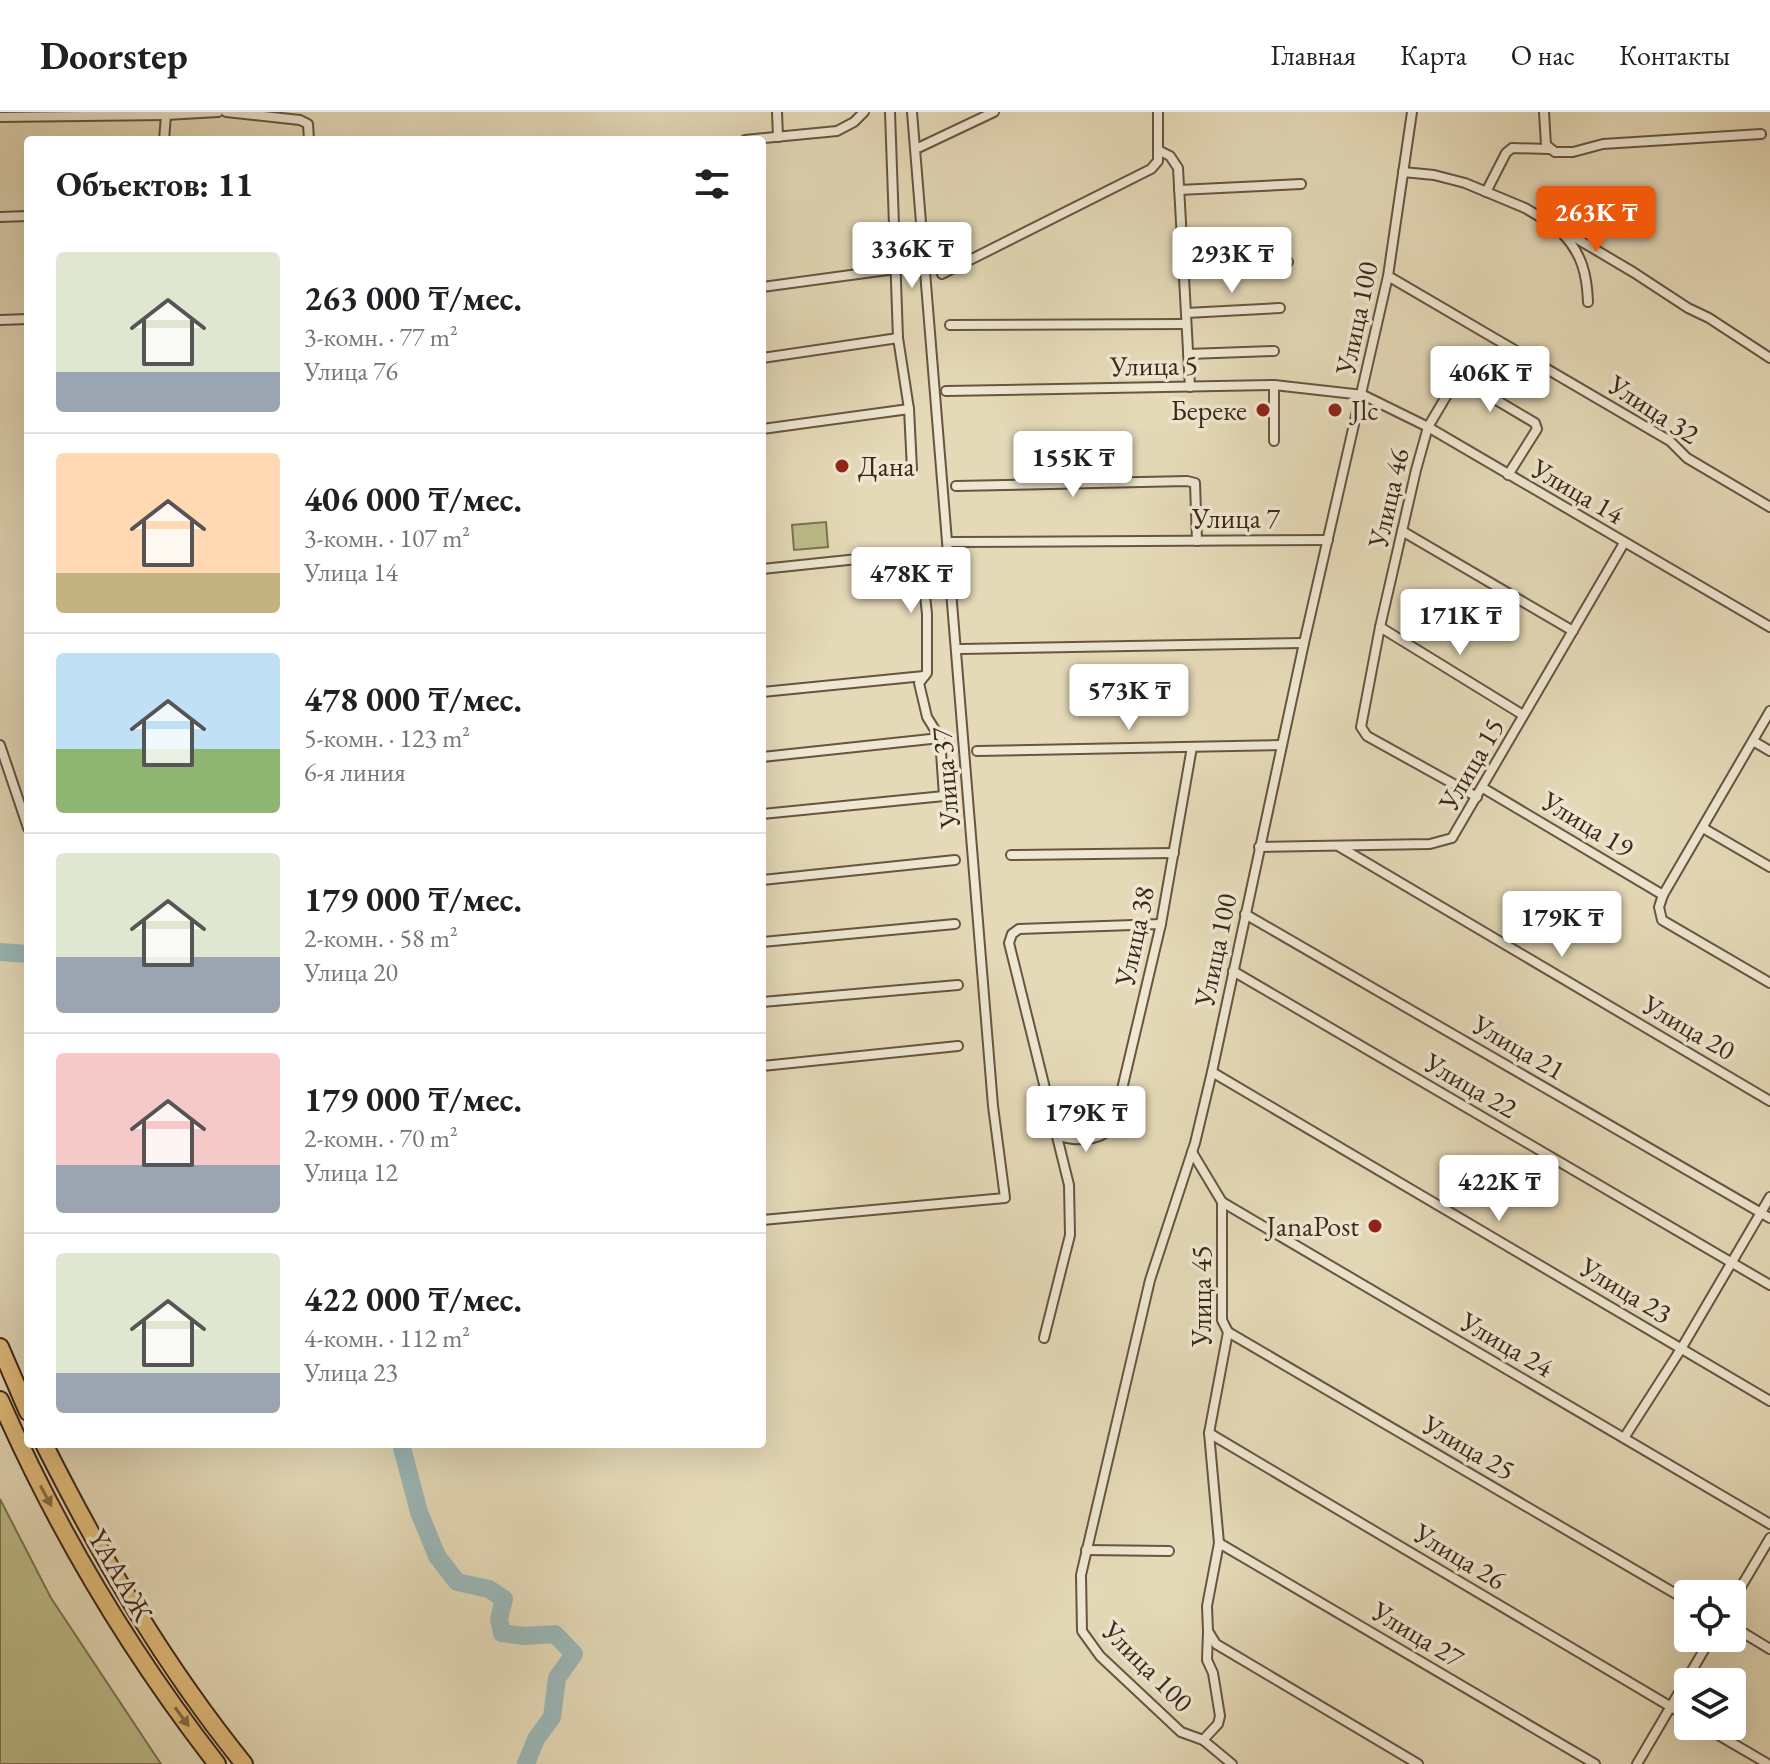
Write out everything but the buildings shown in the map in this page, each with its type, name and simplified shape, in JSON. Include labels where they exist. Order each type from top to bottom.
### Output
[{"type":"highway","points":[[0,1347],[24,1403]]},
{"type":"highway","name":"ҮАААЖ","points":[[0,1400],[30,1465],[109,1609],[166,1696],[217,1764]]},
{"type":"highway","name":"ҮАААЖ","points":[[46,1448],[94,1542],[142,1621],[196,1702],[244,1764]]},
{"type":"street","points":[[0,117],[218,112]]},
{"type":"street","points":[[226,112],[300,120],[308,124],[309,136]]},
{"type":"street","points":[[777,112],[778,137]]},
{"type":"street","points":[[766,138],[837,131],[854,122],[864,112]]},
{"type":"street","points":[[890,112],[898,338],[909,409],[912,469]]},
{"type":"street","name":"Улица 37","points":[[766,1220],[1005,1198],[993,1106],[912,112]]},
{"type":"street","points":[[920,147],[994,112]]},
{"type":"street","points":[[942,274],[1151,169],[1158,161],[1158,112]]},
{"type":"street","name":"Улица 100","points":[[1232,1764],[1203,1740],[1181,1732],[1100,1656],[1082,1631],[1081,1575],[1150,1280],[1192,1152],[1212,1072],[1281,745],[1388,276],[1412,112]]},
{"type":"street","points":[[1544,112],[1546,145],[1549,149]]},
{"type":"street","points":[[164,136],[166,115]]},
{"type":"street","points":[[1486,192],[1506,153],[1512,148],[1573,152],[1603,144],[1761,134]]},
{"type":"street","points":[[1158,150],[1170,156],[1176,164],[1190,387]]},
{"type":"street","points":[[1403,172],[1434,175],[1525,208],[1770,358]]},
{"type":"street","points":[[1179,190],[1301,184]]},
{"type":"street","points":[[0,217],[24,216]]},
{"type":"street","points":[[1556,227],[1573,245],[1584,267],[1588,302]]},
{"type":"street","points":[[1183,268],[1288,262]]},
{"type":"street","points":[[766,286],[895,269]]},
{"type":"street","name":"Улица 32","points":[[1388,276],[1658,433],[1687,458],[1770,507]]},
{"type":"street","points":[[1186,313],[1280,308]]},
{"type":"street","points":[[0,320],[24,319]]},
{"type":"street","points":[[950,325],[1186,324]]},
{"type":"street","points":[[766,357],[898,338]]},
{"type":"street","points":[[1188,354],[1274,351]]},
{"type":"street","name":"Улица 46","points":[[1477,797],[1362,732],[1380,627],[1428,427],[1454,383],[1461,380],[1466,382],[1535,423],[1537,429],[1508,475]]},
{"type":"street","points":[[1274,385],[1274,441]]},
{"type":"street","name":"Улица 5","points":[[946,391],[1274,385],[1363,395]]},
{"type":"street","name":"Улица 14","points":[[1363,395],[1428,427],[1770,627]]},
{"type":"street","points":[[766,428],[909,409]]},
{"type":"street","points":[[956,486],[1187,481],[1195,483],[1197,541]]},
{"type":"street","points":[[1402,531],[1573,631]]},
{"type":"street","name":"Улица 7","points":[[951,542],[1328,540]]},
{"type":"street","name":"Улица 15","points":[[1259,847],[1443,842],[1452,838],[1624,543]]},
{"type":"street","points":[[766,569],[915,553],[922,568],[927,614],[927,673],[919,683],[927,717],[940,738],[944,796],[766,814]]},
{"type":"street","points":[[1380,627],[1523,715]]},
{"type":"street","points":[[960,649],[1304,643]]},
{"type":"street","points":[[766,692],[925,676]]},
{"type":"street","points":[[1770,711],[1663,895],[1659,907],[1662,920],[1770,983]]},
{"type":"street","points":[[766,757],[940,738]]},
{"type":"street","points":[[1753,741],[1770,751]]},
{"type":"street","points":[[0,745],[24,816]]},
{"type":"street","points":[[977,751],[1281,745]]},
{"type":"street","name":"Улица 38","points":[[1057,1135],[1097,1138],[1110,1131],[1114,1123],[1161,924],[1192,747]]},
{"type":"street","name":"Улица 19","points":[[1483,788],[1663,895]]},
{"type":"street","points":[[1703,828],[1770,867]]},
{"type":"street","name":"Улица 20","points":[[1337,846],[1770,1101]]},
{"type":"street","points":[[1011,855],[1174,853]]},
{"type":"street","points":[[766,880],[955,860]]},
{"type":"street","name":"Улица 21","points":[[1245,914],[1770,1218]]},
{"type":"street","points":[[766,942],[955,924]]},
{"type":"street","points":[[1044,1338],[1050,1304],[1070,1235],[1069,1185],[1009,943],[1012,934],[1019,929],[1161,924]]},
{"type":"street","name":"Улица 22","points":[[1233,971],[1770,1285]]},
{"type":"street","points":[[766,1002],[958,985]]},
{"type":"street","points":[[766,1066],[958,1046]]},
{"type":"street","name":"Улица 23","points":[[1212,1072],[1770,1401]]},
{"type":"street","points":[[1192,1152],[1222,1202]]},
{"type":"street","points":[[1624,1438],[1681,1349],[1770,1197]]},
{"type":"street","name":"Улица 45","points":[[1203,1740],[1218,1724],[1220,1716],[1213,1673],[1207,1660],[1207,1606],[1219,1543],[1209,1433],[1228,1332],[1222,1320],[1222,1202]]},
{"type":"street","name":"Улица 24","points":[[1222,1202],[1770,1524]]},
{"type":"street","name":"Улица 25","points":[[1228,1332],[1674,1593]]},
{"type":"street","name":"Улица 26","points":[[1209,1433],[1674,1709]]},
{"type":"street","points":[[1745,1580],[1770,1538]]},
{"type":"street","name":"Улица 27","points":[[1219,1543],[1595,1764]]},
{"type":"street","points":[[1086,1550],[1169,1551]]},
{"type":"street","points":[[1208,1631],[1216,1644],[1418,1764]]},
{"type":"street","points":[[1746,1634],[1770,1649]]},
{"type":"street","points":[[1637,1764],[1703,1652]]},
{"type":"street","points":[[1727,1740],[1768,1764]]},
{"type":"green space","points":[[826,522],[828,547],[794,550],[792,525]]},
{"type":"green space","points":[[0,1499],[51,1598],[161,1764],[0,1764]]},
{"type":"waterway","points":[[0,952],[24,954]]},
{"type":"waterway","points":[[402,1448],[419,1512],[437,1556],[457,1582],[489,1589],[504,1599],[499,1619],[502,1633],[524,1636],[555,1634],[574,1654],[557,1678],[552,1717],[536,1739],[526,1764]]},
{"type":"place","name":"Береке","points":[[1263,410]]},
{"type":"place","name":"Jlc","points":[[1335,410]]},
{"type":"place","name":"Дана","points":[[842,466]]},
{"type":"place","name":"JanaPost","points":[[1375,1226]]}]
